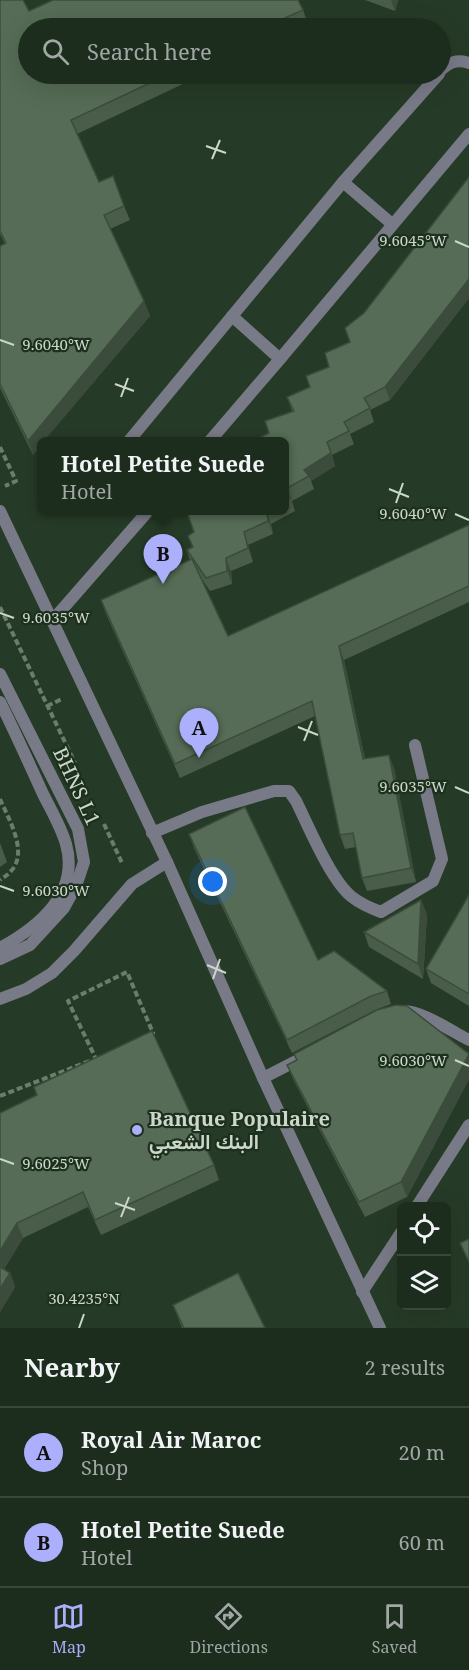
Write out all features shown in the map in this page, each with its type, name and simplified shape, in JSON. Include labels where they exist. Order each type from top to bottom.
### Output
[{"type":"street","points":[[451,62],[458,60],[469,63]]},
{"type":"street","points":[[131,437],[344,182],[430,84]]},
{"type":"street","points":[[212,437],[469,134]]},
{"type":"street","points":[[344,182],[392,224]]},
{"type":"street","points":[[232,316],[280,359]]},
{"type":"street","points":[[0,511],[167,862],[263,1078],[380,1328]]},
{"type":"street","points":[[52,621],[145,515]]},
{"type":"street","name":"BHNS L1","points":[[0,674],[78,830],[84,862],[76,886],[64,908],[30,945],[0,959]]},
{"type":"street","points":[[0,702],[63,836],[68,864],[66,881],[60,897],[50,911],[26,934],[0,948]]},
{"type":"street","points":[[152,833],[202,812],[274,791],[289,791],[329,868],[349,896],[381,912],[433,881],[442,859],[415,745]]},
{"type":"street","points":[[0,999],[52,973],[132,884],[167,862]]},
{"type":"street","points":[[386,1015],[408,1011],[420,1014],[469,1040]]},
{"type":"street","points":[[263,1078],[316,1050]]},
{"type":"street","points":[[420,1202],[469,1125]]},
{"type":"street","points":[[362,1292],[397,1239]]},
{"type":"path","points":[[0,447],[16,481],[0,489]]},
{"type":"path","points":[[0,607],[78,769]]},
{"type":"path","points":[[0,799],[14,830],[19,852],[13,870],[0,880]]},
{"type":"path","points":[[102,821],[132,884]]},
{"type":"path","points":[[99,1064],[68,1001],[127,972],[153,1033],[143,1037]]},
{"type":"path","points":[[0,1096],[105,1054]]},
{"type":"building","points":[[0,0],[23,0],[29,11],[53,0],[298,0],[303,10],[285,18],[18,18],[18,84],[148,84],[71,120],[99,182],[113,176],[124,206],[104,215],[144,301],[28,441],[0,384],[0,246],[6,243],[0,231]]},
{"type":"building","points":[[469,177],[469,279],[385,387],[364,398],[370,408],[344,422],[349,431],[327,442],[331,453],[304,470],[309,476],[289,487],[289,437],[261,437],[269,433],[265,421],[294,411],[287,397],[310,387],[306,376],[329,367],[325,353],[350,342],[345,328],[364,313]]},
{"type":"building","points":[[188,515],[267,515],[268,521],[244,532],[248,548],[226,558],[227,571],[206,578],[187,550],[193,547],[188,536],[194,532]]},
{"type":"building","points":[[469,525],[469,586],[339,646],[363,759],[389,755],[411,868],[362,878],[353,833],[340,835],[312,701],[175,764],[101,600],[192,559],[228,636]]},
{"type":"building","points":[[245,807],[318,960],[334,951],[387,991],[371,996],[287,1040],[189,834]]},
{"type":"building","points":[[469,895],[469,994],[426,969]]},
{"type":"building","points":[[421,900],[418,964],[364,932]]},
{"type":"building","points":[[396,1005],[407,1006],[469,1054],[401,1182],[359,1202],[287,1065],[297,1060],[294,1054],[377,1010]]},
{"type":"building","points":[[152,1031],[214,1165],[95,1220],[83,1192],[17,1223],[0,1251],[0,1113],[37,1095],[34,1087]]},
{"type":"building","points":[[469,1239],[469,1262],[460,1243]]},
{"type":"building","points":[[0,1267],[10,1273],[0,1289]]},
{"type":"building","points":[[238,1273],[265,1328],[184,1328],[173,1305]]},
{"type":"place","name":"Hotel Petite Suede","points":[[163,584]]},
{"type":"place","name":"Royal Air Maroc","points":[[199,758]]},
{"type":"place","name":"Banque Populaire البنك الشعبي","points":[[137,1130]]}]
